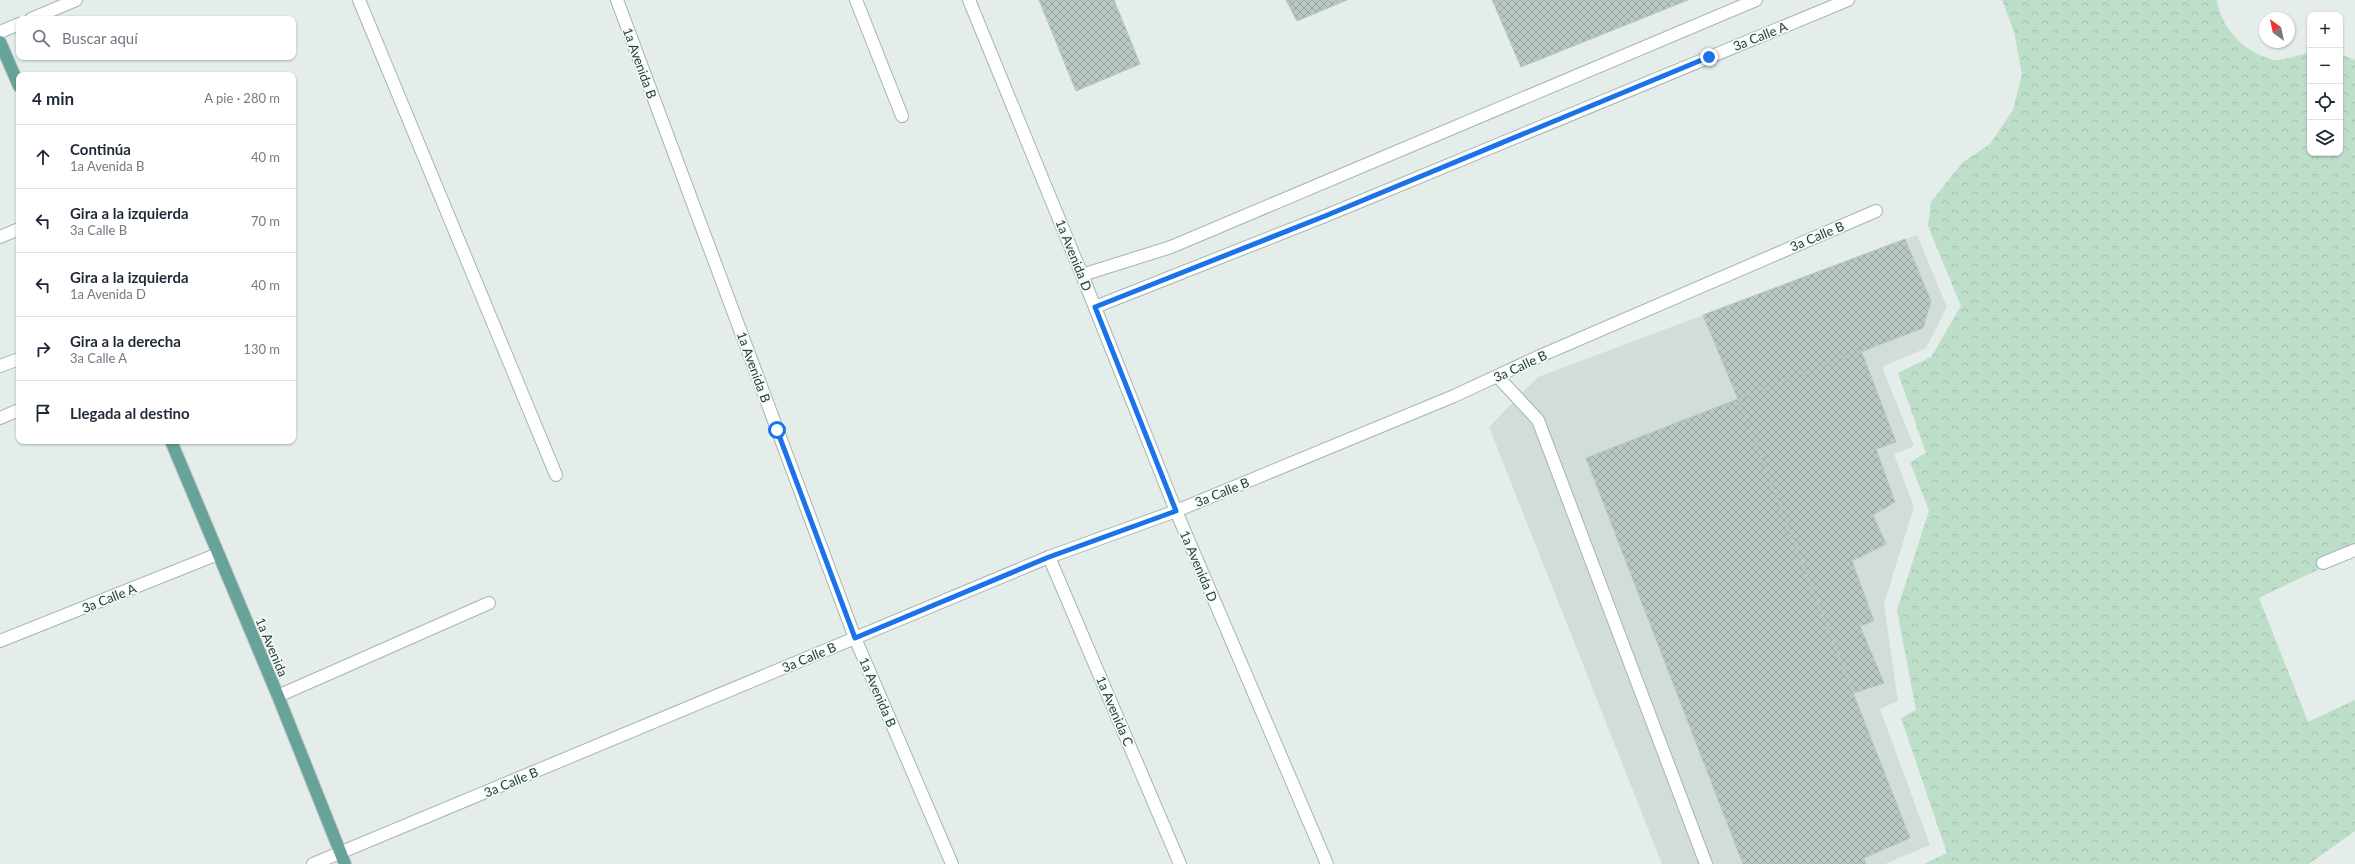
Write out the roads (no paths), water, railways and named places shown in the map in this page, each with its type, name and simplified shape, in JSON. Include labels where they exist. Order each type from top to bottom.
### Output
[{"type":"main road","points":[[0,42],[16,79]]},
{"type":"main road","name":"1a Avenida","points":[[172,444],[278,696],[343,858]]},
{"type":"street","points":[[39,16],[76,0]]},
{"type":"street","points":[[359,0],[556,475]]},
{"type":"street","name":"1a Avenida B","points":[[617,0],[855,638],[952,864]]},
{"type":"street","points":[[856,0],[902,116]]},
{"type":"street","name":"1a Avenida D","points":[[969,0],[1095,307],[1176,511],[1326,864]]},
{"type":"street","points":[[1082,275],[1171,247],[1756,0]]},
{"type":"street","name":"3a Calle A","points":[[1095,307],[1325,216],[1848,0]]},
{"type":"street","points":[[0,32],[16,25]]},
{"type":"street","name":"3a Calle B","points":[[313,864],[343,858],[855,638],[1049,557],[1176,511],[1498,377],[1540,356],[1876,210]]},
{"type":"street","points":[[0,237],[16,230]]},
{"type":"street","points":[[0,366],[16,361]]},
{"type":"street","points":[[1498,377],[1538,420],[1706,864]]},
{"type":"street","points":[[0,418],[16,411]]},
{"type":"street","points":[[2323,563],[2355,550]]},
{"type":"street","name":"3a Calle A","points":[[0,641],[218,554]]},
{"type":"street","name":"1a Avenida C","points":[[1049,557],[1180,864]]},
{"type":"street","points":[[278,696],[489,603]]}]
